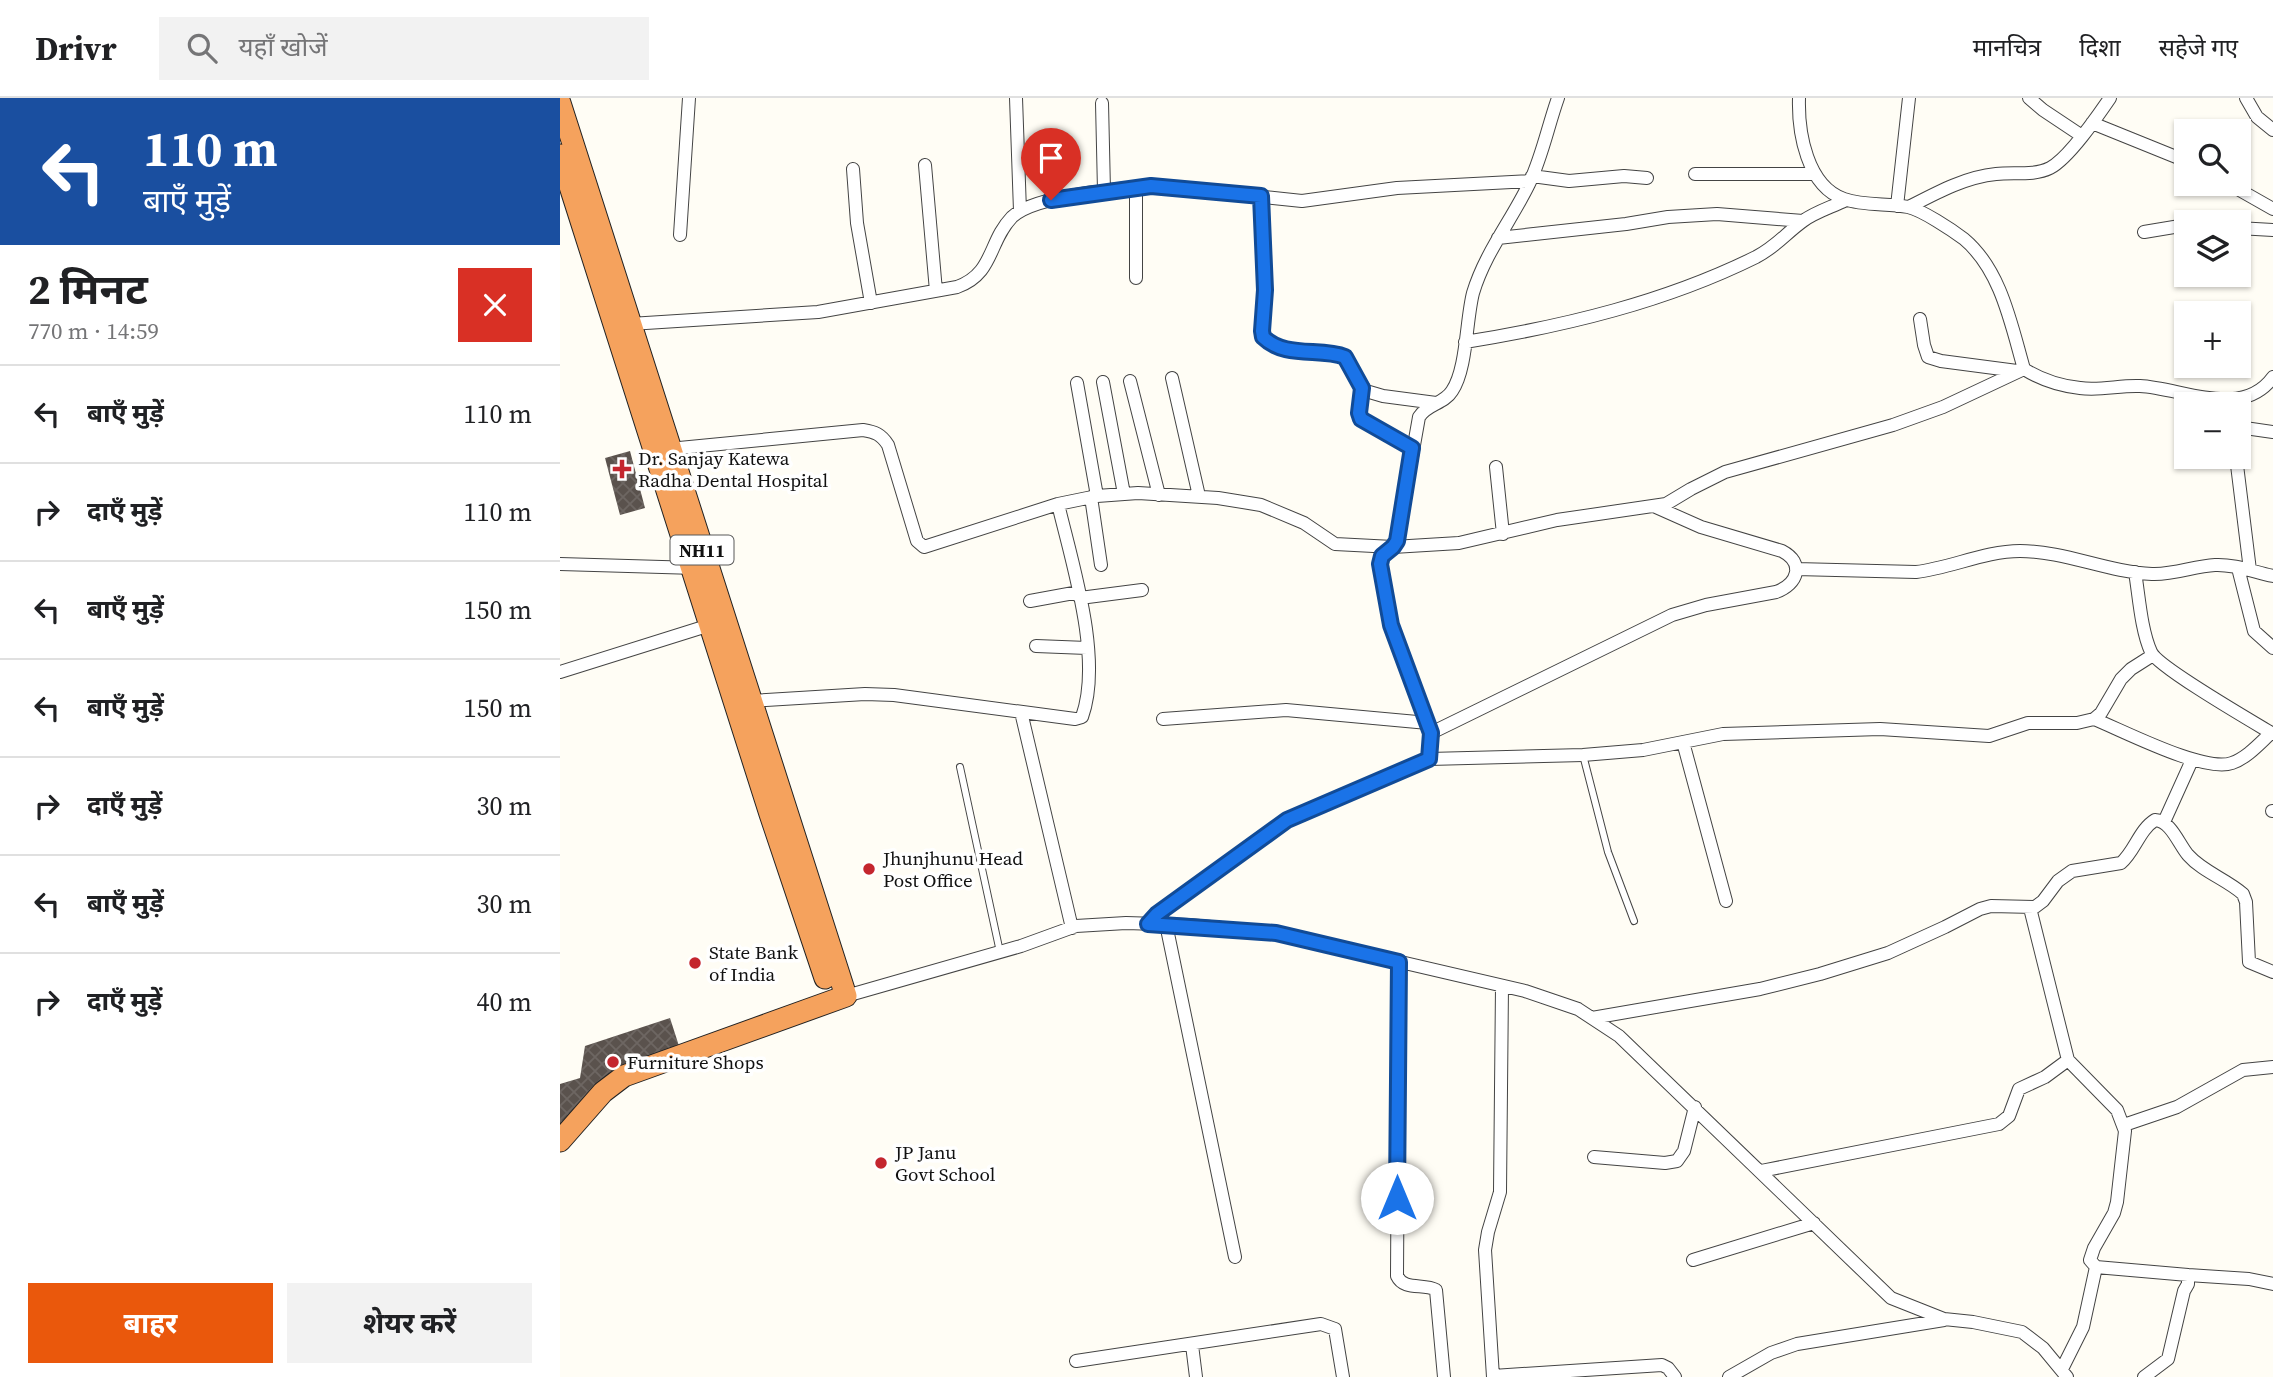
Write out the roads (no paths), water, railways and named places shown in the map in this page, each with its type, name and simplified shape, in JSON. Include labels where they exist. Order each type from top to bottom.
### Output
[{"type":"highway","name":"NH11","points":[[560,103],[669,449],[700,568],[710,625],[770,814],[839,998]]},
{"type":"highway","name":"NH11","points":[[560,155],[700,568],[751,701],[839,998]]},
{"type":"highway","points":[[560,1141],[603,1092],[624,1076],[839,998]]},
{"type":"street","points":[[680,234],[689,98]]},
{"type":"street","points":[[1016,98],[1020,211]]},
{"type":"street","points":[[1429,759],[1429,728],[1386,607],[1380,560],[1397,541],[1419,417],[1422,412],[1446,399],[1455,387],[1473,293],[1498,238],[1531,179],[1558,98]]},
{"type":"street","points":[[1798,98],[1805,149],[1815,174],[1830,193],[1846,200],[1903,207],[1964,240],[1992,274],[2008,314],[2021,370]]},
{"type":"street","points":[[1903,207],[1909,98]]},
{"type":"street","points":[[2029,98],[2082,136]]},
{"type":"street","points":[[1903,207],[1977,178],[2054,166],[2082,136],[2110,98]]},
{"type":"street","points":[[2246,98],[2257,117],[2273,130]]},
{"type":"street","points":[[1102,103],[1104,191]]},
{"type":"street","points":[[2092,123],[2174,156]]},
{"type":"street","points":[[925,165],[936,291]]},
{"type":"street","points":[[853,169],[857,223],[871,303]]},
{"type":"street","points":[[1695,174],[1815,174]]},
{"type":"street","points":[[630,324],[818,312],[969,283],[982,272],[1002,232],[1011,218],[1020,211],[1051,200],[1104,191],[1170,187],[1315,201],[1397,188],[1531,179],[1569,181],[1612,177],[1647,178]]},
{"type":"street","points":[[1136,187],[1136,278]]},
{"type":"street","points":[[1261,196],[1265,290],[1263,337],[1275,345],[1297,351],[1342,356],[1362,388],[1383,396],[1437,403]]},
{"type":"street","points":[[2250,196],[2273,209]]},
{"type":"street","points":[[1465,342],[1571,322],[1716,276],[1786,238],[1803,221],[1846,200]]},
{"type":"street","points":[[1498,238],[1668,217],[1717,214],[1803,221]]},
{"type":"street","points":[[2144,232],[2174,227]]},
{"type":"street","points":[[2251,229],[2273,230]]},
{"type":"street","points":[[1920,319],[1926,352],[1934,360],[2021,370],[2080,388],[2142,386],[2174,393]]},
{"type":"street","points":[[669,449],[863,430],[875,432],[888,445],[916,541],[924,547],[1058,504],[1094,496],[1124,494],[1241,500],[1261,505],[1304,523],[1335,544],[1393,547],[1459,543],[1557,520],[1666,505],[1725,472],[1893,425],[1942,407],[2021,370]]},
{"type":"street","points":[[2251,396],[2260,391],[2273,377]]},
{"type":"street","points":[[1172,378],[1199,496]]},
{"type":"street","points":[[1130,381],[1159,495]]},
{"type":"street","points":[[1103,382],[1124,494]]},
{"type":"street","points":[[1077,383],[1101,565]]},
{"type":"street","points":[[1362,388],[1359,413],[1361,419],[1412,448]]},
{"type":"street","points":[[2251,429],[2273,432]]},
{"type":"street","points":[[1496,467],[1503,534]]},
{"type":"street","points":[[2237,469],[2244,569],[2254,632],[2273,648]]},
{"type":"street","points":[[751,701],[865,694],[894,695],[1074,719],[1082,717],[1088,681],[1087,648],[1079,595],[1058,504]]},
{"type":"street","points":[[1163,719],[1286,710],[1429,728],[1672,615],[1785,588],[1795,576],[1795,561],[1782,551],[1701,527],[1656,507]]},
{"type":"street","points":[[1796,569],[1916,572],[1935,570],[1994,554],[2020,551],[2057,555],[2134,572],[2169,573],[2213,565],[2273,576]]},
{"type":"street","points":[[560,564],[700,568]]},
{"type":"street","points":[[2094,719],[2192,760],[2220,765],[2239,760],[2272,734],[2179,676],[2152,655],[2134,572]]},
{"type":"street","points":[[1030,601],[1142,590]]},
{"type":"street","points":[[560,673],[710,625]]},
{"type":"street","points":[[1036,646],[1087,648]]},
{"type":"street","points":[[1148,924],[1157,914],[1287,820],[1429,759],[1583,755],[1643,750],[1723,734],[1880,729],[1980,737],[2028,723],[2077,723],[2094,719],[2101,713],[2121,679],[2152,655]]},
{"type":"street","points":[[1021,712],[1072,928]]},
{"type":"street","points":[[1684,742],[1726,901]]},
{"type":"street","points":[[2164,822],[2192,760]]},
{"type":"street","points":[[1592,1018],[1772,986],[1888,953],[1945,928],[1980,908],[2030,908],[2039,905],[2058,881],[2072,872],[2121,863],[2154,820],[2164,822],[2196,863],[2243,894],[2247,914],[2249,962],[2273,972]]},
{"type":"street","points":[[2030,908],[2068,1060],[2117,1110],[2124,1125],[2126,1141],[2118,1202],[2090,1260],[2096,1267],[2249,1279],[2273,1284]]},
{"type":"street","points":[[839,998],[1072,928],[1126,923],[1276,933],[1502,986],[1578,1009],[1619,1036],[1891,1298],[1944,1320]]},
{"type":"street","points":[[1166,924],[1235,1257]]},
{"type":"street","points":[[1399,962],[1397,1276],[1398,1281],[1404,1285],[1429,1286],[1436,1290],[1444,1377]]},
{"type":"street","points":[[1502,986],[1500,1192],[1485,1250],[1493,1377],[1662,1365],[1675,1377]]},
{"type":"street","points":[[1761,1171],[1999,1125],[2010,1116],[2019,1089],[2045,1077],[2068,1060]]},
{"type":"street","points":[[2124,1125],[2177,1107],[2243,1070],[2273,1067]]},
{"type":"street","points":[[1594,1157],[1665,1163],[1677,1161],[1685,1152],[1695,1107]]},
{"type":"street","points":[[1693,1260],[1814,1223]]},
{"type":"street","points":[[1729,1377],[1771,1353],[1797,1344],[1944,1320],[1973,1322],[2022,1332],[2043,1348],[2065,1373],[2083,1327],[2096,1267]]},
{"type":"street","points":[[2144,1377],[2168,1359],[2188,1275]]},
{"type":"street","points":[[1076,1361],[1328,1325],[1335,1329],[1337,1334],[1343,1377]]},
{"type":"street","points":[[1192,1345],[1196,1377]]},
{"type":"lane","points":[[1583,755],[1608,852],[1634,921]]},
{"type":"lane","points":[[960,766],[1000,951]]},
{"type":"place","name":"Dr. Sanjay Katewa Radha Dental Hospital","points":[[622,469]]},
{"type":"place","name":"Jhunjhunu Head Post Office","points":[[869,869]]},
{"type":"place","name":"State Bank of India","points":[[695,963]]},
{"type":"place","name":"Furniture Shops","points":[[613,1062]]},
{"type":"place","name":"JP Janu Govt School","points":[[881,1163]]}]
